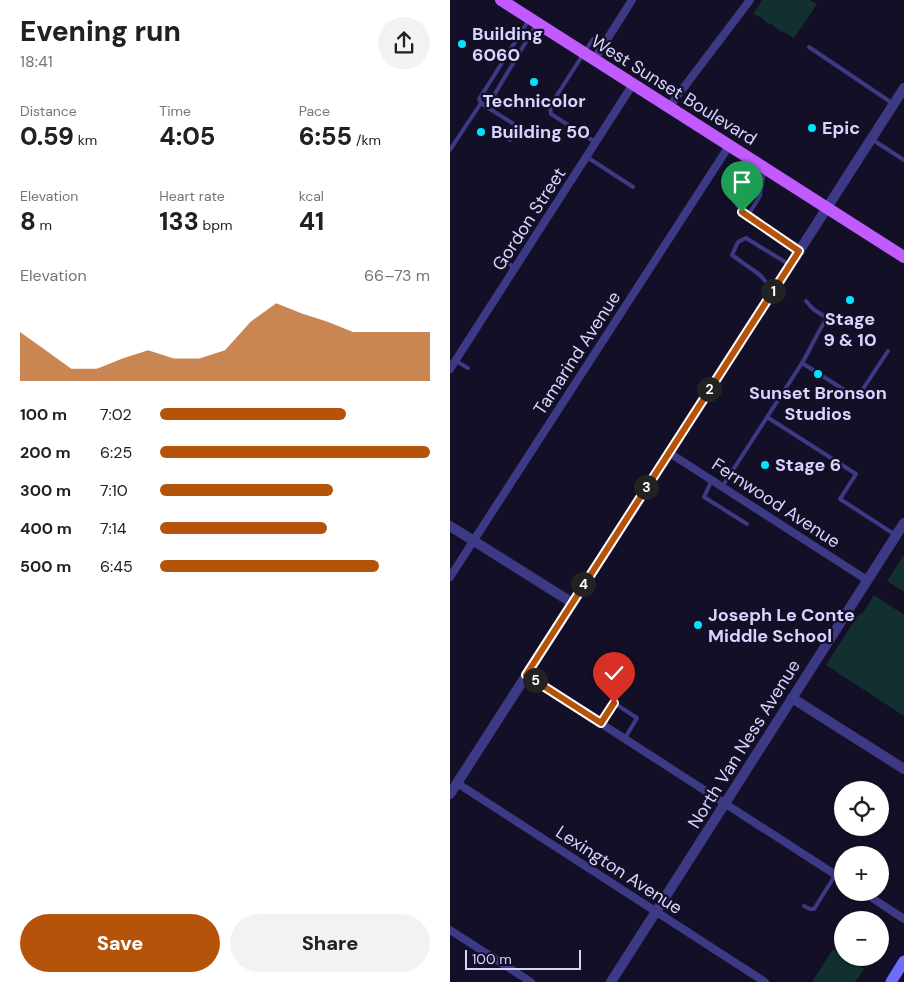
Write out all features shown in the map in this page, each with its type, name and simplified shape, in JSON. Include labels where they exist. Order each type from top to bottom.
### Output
[{"type":"main road","name":"West Sunset Boulevard","points":[[501,0],[904,257]]},
{"type":"main road","points":[[891,982],[904,961]]},
{"type":"street","points":[[589,56],[632,0]]},
{"type":"street","points":[[669,108],[750,0]]},
{"type":"street","name":"Gordon Street","points":[[450,369],[633,84]]},
{"type":"street","points":[[450,794],[571,602],[904,88]]},
{"type":"street","name":"Tamarind Avenue","points":[[450,577],[729,146]]},
{"type":"street","name":"Fernwood Avenue","points":[[668,452],[867,580]]},
{"type":"street","name":"North Van Ness Avenue","points":[[611,982],[904,523]]},
{"type":"street","points":[[450,526],[571,602]]},
{"type":"street","points":[[526,675],[834,874]]},
{"type":"street","points":[[792,698],[904,769]]},
{"type":"street","name":"Lexington Avenue","points":[[457,783],[765,982]]},
{"type":"street","points":[[877,901],[904,919]]},
{"type":"street","points":[[450,930],[531,982]]},
{"type":"lane","points":[[480,103],[486,105],[490,102],[533,21]]},
{"type":"lane","points":[[450,150],[480,103],[479,100],[483,92],[533,21]]},
{"type":"lane","points":[[592,39],[589,56],[550,106],[550,114],[596,143]]},
{"type":"lane","points":[[808,47],[893,104]]},
{"type":"lane","points":[[480,103],[531,135]]},
{"type":"lane","points":[[510,140],[518,127]]},
{"type":"lane","points":[[871,139],[904,160]]},
{"type":"lane","points":[[587,157],[633,187]]},
{"type":"lane","points":[[742,212],[750,212],[759,199],[763,167]]},
{"type":"lane","points":[[763,167],[738,202],[742,212],[799,251]]},
{"type":"lane","points":[[773,290],[760,275],[732,255],[738,242],[746,238],[790,265]]},
{"type":"lane","points":[[506,262],[516,268]]},
{"type":"lane","points":[[722,487],[802,363],[813,339],[827,318],[813,309],[806,301]]},
{"type":"lane","points":[[802,363],[857,398],[888,351]]},
{"type":"lane","points":[[456,360],[468,368]]},
{"type":"lane","points":[[767,417],[856,474],[840,499],[896,535]]},
{"type":"lane","points":[[712,480],[704,497],[747,524]]},
{"type":"lane","points":[[601,723],[614,703],[637,718],[625,738]]},
{"type":"lane","points":[[804,906],[810,910],[814,909],[834,883]]},
{"type":"green space","points":[[762,0],[810,0],[817,4],[794,38],[753,14]]},
{"type":"green space","points":[[904,555],[904,592],[887,581]]},
{"type":"green space","points":[[874,595],[904,615],[904,716],[826,665],[858,615],[863,613]]},
{"type":"green space","points":[[833,949],[834,966],[859,966],[864,969],[855,982],[812,982]]},
{"type":"place","name":"Building 6060","points":[[462,44]]},
{"type":"place","name":"Technicolor","points":[[534,82]]},
{"type":"place","name":"Epic","points":[[812,128]]},
{"type":"place","name":"Building 50","points":[[481,132]]},
{"type":"place","name":"Stage 9 & 10","points":[[850,300]]},
{"type":"place","name":"Sunset Bronson Studios","points":[[818,374]]},
{"type":"place","name":"Stage 6","points":[[765,465]]},
{"type":"place","name":"Joseph Le Conte Middle School","points":[[698,625]]},
{"type":"route","points":[[614,703],[601,723],[526,675],[549,641],[571,602],[799,251],[744,216],[742,212]]}]
